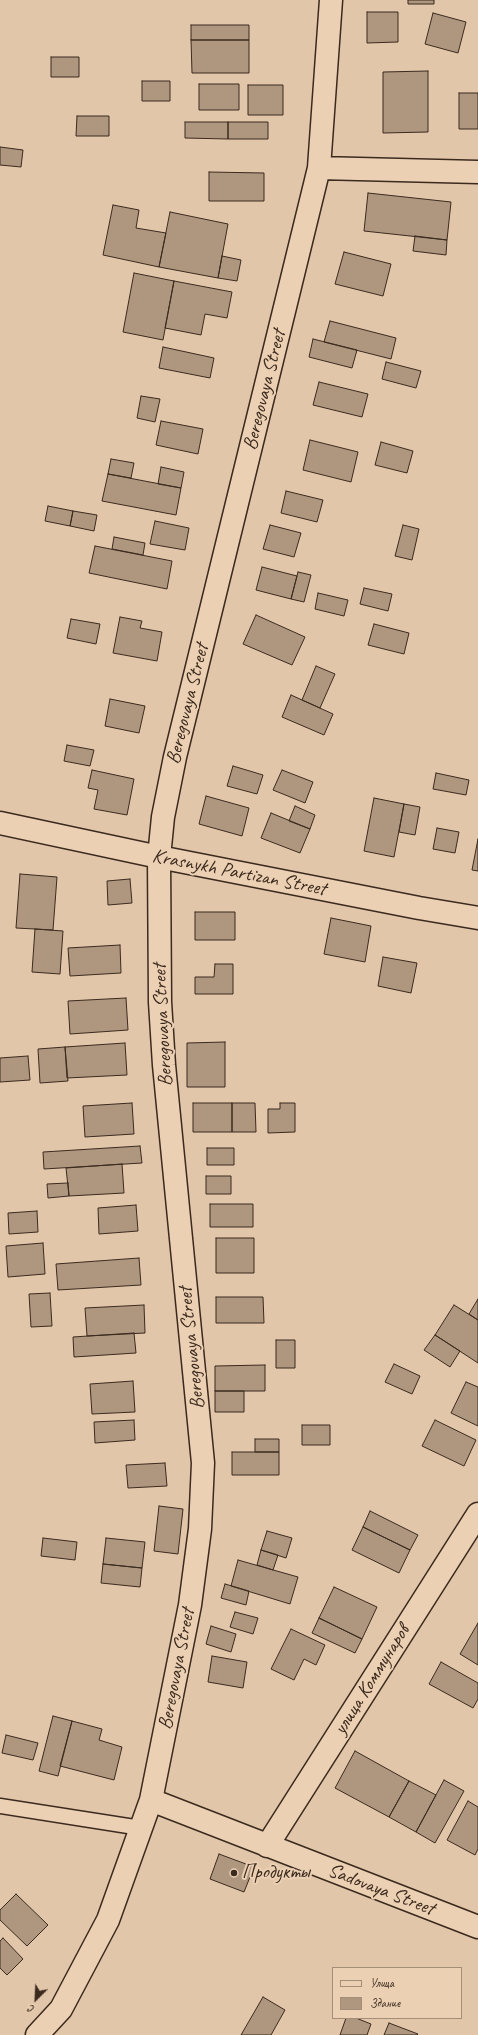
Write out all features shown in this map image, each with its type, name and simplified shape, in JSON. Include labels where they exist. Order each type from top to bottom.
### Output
[{"type":"street","name":"Beregovaya Street","points":[[37,2035],[62,2009],[108,1920],[151,1800],[190,1605],[200,1529],[203,1463],[164,1065],[160,1002],[160,858],[163,817],[175,757],[319,168],[331,0]]},
{"type":"street","points":[[319,168],[478,172]]},
{"type":"street","name":"Krasnykh Partizan Street","points":[[0,823],[160,858],[478,918]]},
{"type":"street","name":"улица Коммунаров","points":[[267,1846],[478,1514]]},
{"type":"street","name":"Sadovaya Street","points":[[151,1800],[478,1927]]},
{"type":"lane","points":[[0,1806],[141,1828]]},
{"type":"building","points":[[408,0],[434,0],[434,4],[408,4]]},
{"type":"building","points":[[367,12],[398,12],[398,42],[367,43]]},
{"type":"building","points":[[433,13],[466,22],[458,53],[425,44]]},
{"type":"building","points":[[191,25],[249,25],[249,40],[191,40]]},
{"type":"building","points":[[191,40],[249,40],[249,73],[192,73]]},
{"type":"building","points":[[51,57],[79,57],[79,77],[51,77]]},
{"type":"building","points":[[428,71],[428,132],[383,133],[383,72]]},
{"type":"building","points":[[142,81],[170,81],[170,101],[142,101]]},
{"type":"building","points":[[199,84],[239,84],[239,110],[199,110]]},
{"type":"building","points":[[248,85],[283,85],[283,115],[248,115]]},
{"type":"building","points":[[459,93],[478,93],[478,129],[459,129]]},
{"type":"building","points":[[77,116],[109,116],[109,136],[76,136]]},
{"type":"building","points":[[185,122],[228,122],[228,139],[185,138]]},
{"type":"building","points":[[228,122],[268,122],[268,139],[228,139]]},
{"type":"building","points":[[0,147],[23,150],[21,167],[0,165]]},
{"type":"building","points":[[209,172],[264,173],[264,201],[209,201]]},
{"type":"building","points":[[368,193],[451,202],[447,240],[364,231]]},
{"type":"building","points":[[113,205],[139,210],[136,228],[166,233],[159,267],[103,255]]},
{"type":"building","points":[[170,212],[228,224],[218,278],[159,267]]},
{"type":"building","points":[[415,236],[447,240],[446,255],[413,251]]},
{"type":"building","points":[[344,252],[391,264],[383,296],[335,284]]},
{"type":"building","points":[[222,256],[241,260],[237,281],[218,278]]},
{"type":"building","points":[[134,273],[174,281],[163,340],[123,332]]},
{"type":"building","points":[[174,281],[232,292],[227,318],[205,314],[201,335],[165,328]]},
{"type":"building","points":[[330,321],[396,338],[391,359],[324,342]]},
{"type":"building","points":[[313,339],[357,350],[352,368],[309,357]]},
{"type":"building","points":[[163,347],[214,358],[210,378],[159,368]]},
{"type":"building","points":[[386,362],[421,371],[416,388],[382,379]]},
{"type":"building","points":[[319,382],[368,394],[362,417],[313,405]]},
{"type":"building","points":[[141,396],[160,399],[155,422],[137,418]]},
{"type":"building","points":[[161,421],[203,429],[198,454],[156,445]]},
{"type":"building","points":[[310,440],[358,452],[351,482],[303,470]]},
{"type":"building","points":[[381,442],[413,451],[407,473],[375,465]]},
{"type":"building","points":[[111,459],[134,463],[131,478],[108,474]]},
{"type":"building","points":[[161,467],[184,472],[181,488],[158,484]]},
{"type":"building","points":[[108,474],[181,488],[176,515],[102,501]]},
{"type":"building","points":[[286,491],[323,500],[317,522],[281,513]]},
{"type":"building","points":[[48,506],[73,511],[70,526],[45,521]]},
{"type":"building","points":[[73,511],[97,515],[94,531],[70,526]]},
{"type":"building","points":[[155,521],[189,528],[185,550],[150,544]]},
{"type":"building","points":[[270,525],[301,533],[294,557],[263,549]]},
{"type":"building","points":[[403,525],[419,529],[412,560],[395,556]]},
{"type":"building","points":[[114,537],[145,543],[143,555],[112,549]]},
{"type":"building","points":[[95,546],[172,561],[167,589],[89,573]]},
{"type":"building","points":[[262,567],[297,576],[291,599],[256,590]]},
{"type":"building","points":[[298,572],[311,575],[304,602],[291,599]]},
{"type":"building","points":[[364,588],[392,594],[388,611],[360,604]]},
{"type":"building","points":[[318,593],[348,600],[344,616],[315,609]]},
{"type":"building","points":[[256,615],[305,637],[292,665],[243,644]]},
{"type":"building","points":[[120,617],[142,621],[140,628],[162,632],[157,661],[113,653]]},
{"type":"building","points":[[71,619],[100,624],[96,644],[67,638]]},
{"type":"building","points":[[374,624],[409,633],[404,654],[368,645]]},
{"type":"building","points":[[316,666],[335,674],[320,708],[302,700]]},
{"type":"building","points":[[291,695],[333,714],[324,735],[282,717]]},
{"type":"building","points":[[110,699],[145,706],[139,733],[105,726]]},
{"type":"building","points":[[67,745],[94,750],[90,766],[64,761]]},
{"type":"building","points":[[233,766],[263,775],[257,794],[227,786]]},
{"type":"building","points":[[92,770],[134,779],[127,815],[94,809],[98,790],[88,788]]},
{"type":"building","points":[[282,770],[313,782],[305,803],[273,790]]},
{"type":"building","points":[[436,773],[469,780],[466,795],[433,789]]},
{"type":"building","points":[[206,796],[249,808],[242,836],[199,824]]},
{"type":"building","points":[[374,798],[404,804],[394,857],[364,851]]},
{"type":"building","points":[[404,804],[420,807],[415,835],[399,832]]},
{"type":"building","points":[[295,806],[315,815],[310,829],[289,821]]},
{"type":"building","points":[[271,813],[310,829],[300,853],[261,838]]},
{"type":"building","points":[[437,828],[459,832],[455,853],[433,849]]},
{"type":"building","points":[[478,839],[478,871],[472,870]]},
{"type":"building","points":[[20,874],[57,877],[53,930],[16,928]]},
{"type":"building","points":[[130,879],[132,903],[108,905],[107,881]]},
{"type":"building","points":[[195,912],[235,912],[235,940],[195,940]]},
{"type":"building","points":[[331,918],[371,926],[365,962],[324,954]]},
{"type":"building","points":[[35,929],[63,931],[60,974],[32,972]]},
{"type":"building","points":[[120,945],[121,973],[70,976],[68,948]]},
{"type":"building","points":[[383,957],[417,963],[411,993],[378,986]]},
{"type":"building","points":[[215,964],[233,964],[233,994],[195,994],[195,977],[214,977]]},
{"type":"building","points":[[126,998],[128,1030],[70,1034],[68,1001]]},
{"type":"building","points":[[225,1042],[225,1087],[187,1087],[187,1043]]},
{"type":"building","points":[[125,1043],[127,1075],[67,1078],[65,1047]]},
{"type":"building","points":[[65,1047],[68,1081],[40,1083],[38,1049]]},
{"type":"building","points":[[28,1056],[30,1080],[0,1082],[0,1058]]},
{"type":"building","points":[[132,1103],[134,1134],[85,1137],[83,1106]]},
{"type":"building","points":[[193,1103],[232,1103],[232,1132],[193,1132]]},
{"type":"building","points":[[232,1103],[255,1103],[256,1132],[232,1132]]},
{"type":"building","points":[[280,1103],[295,1103],[295,1132],[268,1133],[268,1109],[280,1109]]},
{"type":"building","points":[[140,1146],[142,1163],[44,1169],[43,1152]]},
{"type":"building","points":[[207,1148],[234,1148],[234,1165],[207,1165]]},
{"type":"building","points":[[122,1164],[124,1193],[69,1196],[66,1168]]},
{"type":"building","points":[[206,1176],[231,1176],[231,1194],[206,1194]]},
{"type":"building","points":[[68,1183],[69,1196],[48,1198],[47,1184]]},
{"type":"building","points":[[210,1204],[253,1204],[253,1227],[210,1227]]},
{"type":"building","points":[[136,1205],[138,1231],[99,1234],[98,1208]]},
{"type":"building","points":[[37,1211],[38,1232],[9,1234],[8,1213]]},
{"type":"building","points":[[216,1238],[254,1238],[254,1273],[216,1273]]},
{"type":"building","points":[[43,1243],[45,1274],[8,1277],[6,1246]]},
{"type":"building","points":[[139,1258],[141,1285],[58,1290],[56,1264]]},
{"type":"building","points":[[50,1293],[52,1326],[31,1327],[29,1294]]},
{"type":"building","points":[[216,1297],[263,1297],[264,1323],[216,1323]]},
{"type":"building","points":[[478,1299],[478,1320],[469,1314]]},
{"type":"building","points":[[144,1305],[145,1333],[87,1336],[85,1308]]},
{"type":"building","points":[[454,1305],[478,1320],[478,1363],[435,1335]]},
{"type":"building","points":[[134,1333],[136,1353],[74,1357],[73,1337]]},
{"type":"building","points":[[435,1335],[460,1351],[450,1367],[424,1350]]},
{"type":"building","points":[[276,1340],[295,1340],[295,1368],[276,1368]]},
{"type":"building","points":[[394,1364],[420,1376],[412,1394],[385,1382]]},
{"type":"building","points":[[265,1365],[265,1391],[215,1391],[215,1366]]},
{"type":"building","points":[[133,1381],[135,1412],[92,1414],[90,1384]]},
{"type":"building","points":[[466,1382],[478,1387],[478,1426],[451,1413]]},
{"type":"building","points":[[215,1391],[244,1391],[244,1412],[215,1412]]},
{"type":"building","points":[[134,1420],[135,1440],[95,1443],[94,1422]]},
{"type":"building","points":[[435,1420],[476,1440],[464,1466],[422,1446]]},
{"type":"building","points":[[302,1425],[330,1425],[330,1445],[302,1445]]},
{"type":"building","points":[[255,1439],[279,1439],[279,1452],[255,1452]]},
{"type":"building","points":[[232,1452],[279,1452],[279,1475],[232,1475]]},
{"type":"building","points":[[165,1463],[167,1486],[128,1488],[126,1465]]},
{"type":"building","points":[[159,1506],[183,1509],[178,1554],[154,1551]]},
{"type":"building","points":[[370,1511],[418,1535],[410,1550],[363,1527]]},
{"type":"building","points":[[363,1527],[410,1550],[399,1573],[352,1550]]},
{"type":"building","points":[[267,1531],[292,1538],[286,1558],[261,1550]]},
{"type":"building","points":[[43,1538],[77,1542],[75,1560],[41,1556]]},
{"type":"building","points":[[106,1538],[145,1542],[142,1568],[103,1564]]},
{"type":"building","points":[[261,1550],[278,1555],[273,1570],[257,1565]]},
{"type":"building","points":[[238,1560],[298,1577],[290,1604],[231,1586]]},
{"type":"building","points":[[103,1564],[142,1568],[140,1587],[101,1583]]},
{"type":"building","points":[[225,1584],[249,1591],[246,1605],[221,1598]]},
{"type":"building","points":[[334,1587],[377,1607],[362,1639],[319,1618]]},
{"type":"building","points":[[235,1612],[258,1618],[253,1634],[230,1627]]},
{"type":"building","points":[[319,1618],[362,1639],[355,1653],[312,1633]]},
{"type":"building","points":[[478,1623],[478,1665],[460,1654]]},
{"type":"building","points":[[211,1626],[236,1634],[231,1652],[206,1644]]},
{"type":"building","points":[[291,1629],[325,1645],[316,1665],[304,1659],[294,1680],[271,1669]]},
{"type":"building","points":[[212,1656],[247,1662],[243,1688],[208,1682]]},
{"type":"building","points":[[441,1662],[478,1683],[478,1699],[473,1708],[429,1684]]},
{"type":"building","points":[[53,1716],[72,1721],[58,1776],[39,1771]]},
{"type":"building","points":[[72,1721],[102,1729],[99,1740],[122,1747],[114,1780],[60,1766]]},
{"type":"building","points":[[6,1735],[38,1743],[33,1760],[2,1753]]},
{"type":"building","points":[[355,1751],[409,1781],[389,1817],[335,1788]]},
{"type":"building","points":[[444,1780],[464,1791],[435,1843],[416,1832]]},
{"type":"building","points":[[409,1781],[436,1795],[416,1832],[389,1817]]},
{"type":"building","points":[[468,1801],[478,1807],[478,1849],[475,1855],[447,1840]]},
{"type":"building","points":[[219,1854],[254,1867],[244,1892],[210,1879]]},
{"type":"building","points":[[16,1894],[48,1925],[27,1946],[0,1920],[0,1910]]},
{"type":"building","points":[[3,1938],[23,1959],[7,1975],[0,1968],[0,1941]]},
{"type":"building","points":[[263,1997],[285,2010],[271,2035],[241,2035]]},
{"type":"building","points":[[346,2019],[358,2019],[371,2024],[367,2035],[340,2035]]},
{"type":"building","points":[[389,2023],[418,2034],[384,2035]]},
{"type":"place","name":"Продукты","points":[[234,1873]]}]
